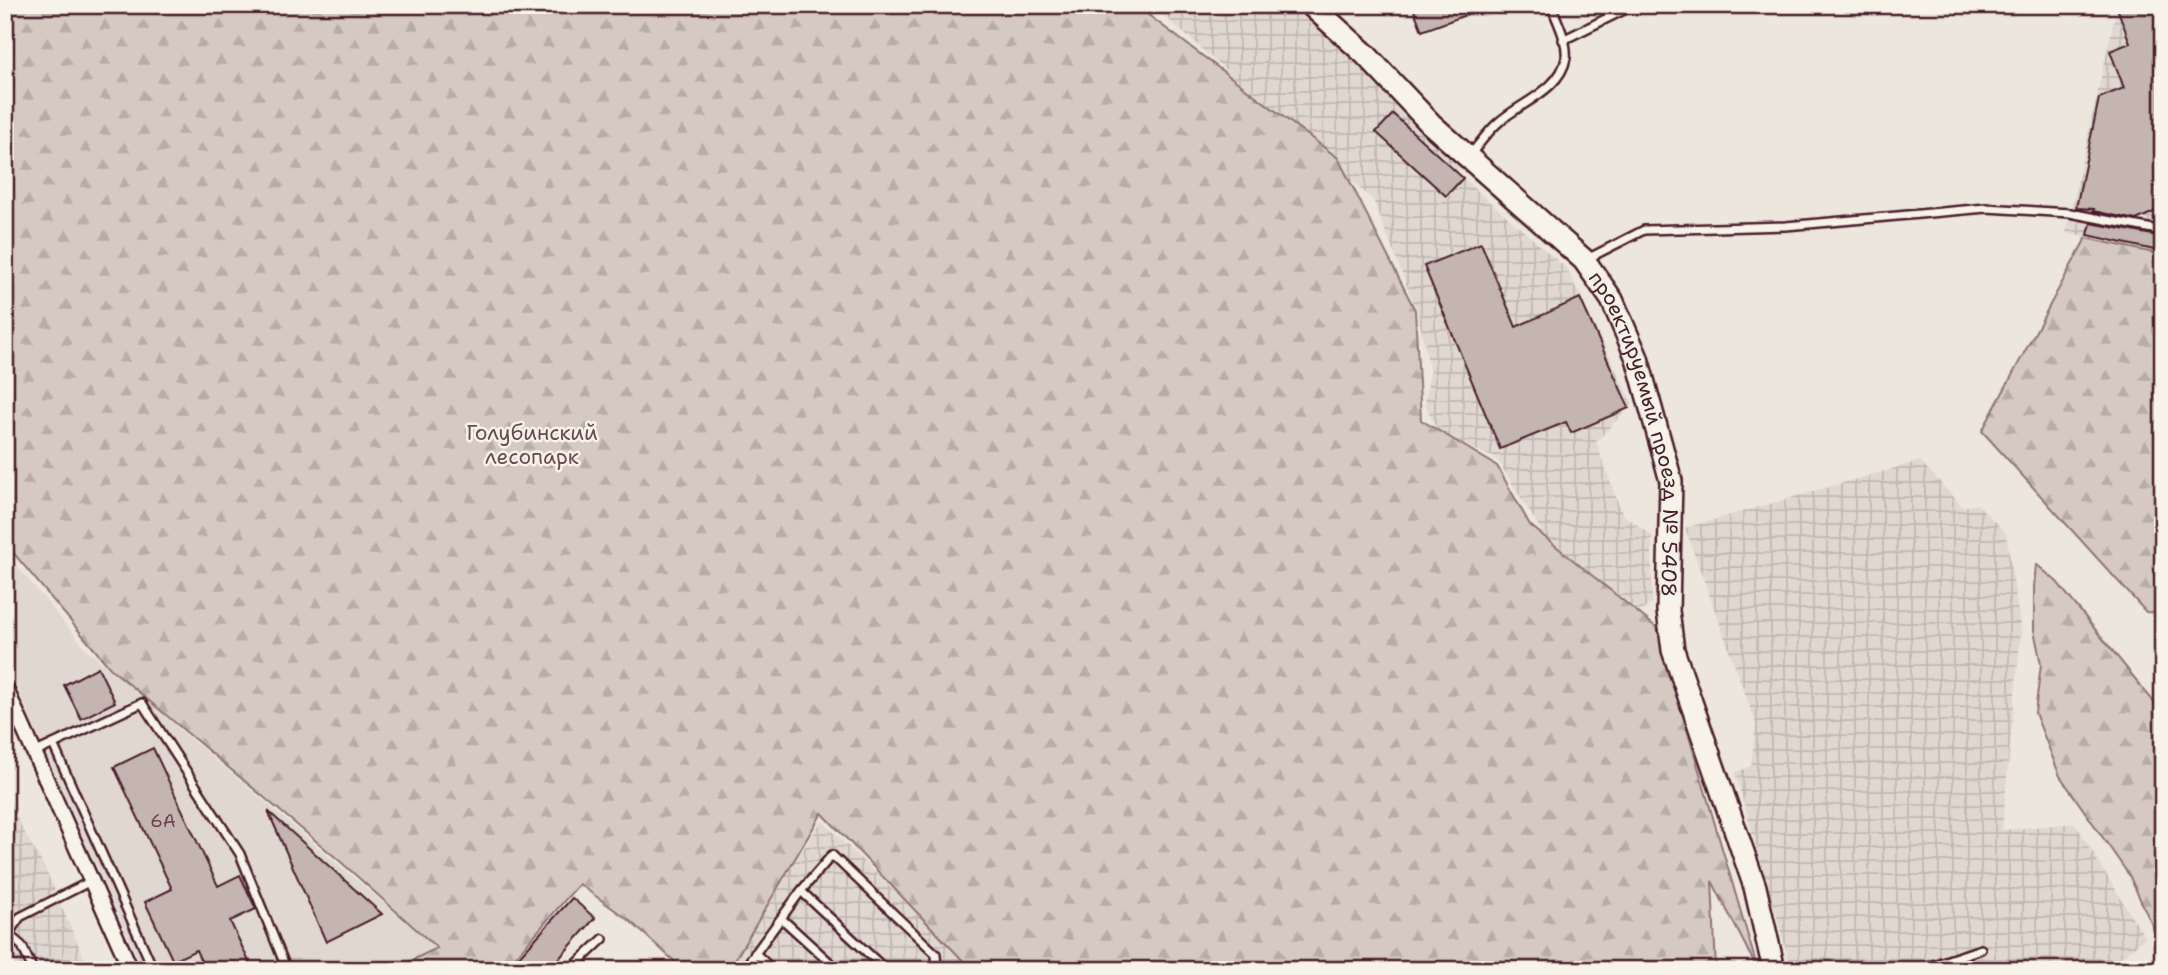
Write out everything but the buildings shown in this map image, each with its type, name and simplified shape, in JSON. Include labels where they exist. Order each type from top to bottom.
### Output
[{"type":"street","name":"проектируемый проезд № 5408","points":[[1311,5],[1365,54],[1431,124],[1584,260],[1612,300],[1637,358],[1671,481],[1668,611],[1673,650],[1755,887],[1774,970]]},
{"type":"street","points":[[5,687],[131,970]]},
{"type":"lane","points":[[1468,157],[1499,122],[1544,93],[1556,78],[1566,59],[1563,40],[1551,5]]},
{"type":"lane","points":[[1563,40],[1633,5]]},
{"type":"lane","points":[[1584,260],[1644,230],[1786,226],[1986,208],[2070,213],[2163,231]]},
{"type":"lane","points":[[34,753],[142,703],[240,854],[287,970]]},
{"type":"lane","points":[[52,744],[151,964],[158,970]]},
{"type":"lane","points":[[743,970],[801,891],[832,855],[936,954],[937,970]]},
{"type":"lane","points":[[33,970],[22,946],[7,934],[20,917],[91,881]]},
{"type":"lane","points":[[801,891],[887,970]]},
{"type":"lane","points":[[781,918],[838,970]]},
{"type":"lane","points":[[570,970],[603,939]]},
{"type":"lane","points":[[1918,970],[1980,949]]},
{"type":"lane","points":[[755,953],[773,970]]},
{"type":"shaded area","points":[[1152,5],[1296,5],[1459,165],[1458,174],[1567,269],[1632,404],[1596,442],[1622,514],[1652,536],[1652,603],[1640,612],[1544,535],[1497,459],[1439,434],[1425,404],[1430,372],[1418,314],[1373,200]]},
{"type":"shaded area","points":[[2114,5],[2163,5],[2163,255],[2066,233],[2116,11]]},
{"type":"shaded area","points":[[1920,461],[1963,507],[1977,504],[2006,533],[2021,631],[2002,830],[2075,823],[2145,938],[2105,970],[1792,970],[1735,773],[1751,766],[1756,724],[1685,528]]},
{"type":"shaded area","points":[[5,552],[87,650],[462,970],[143,970],[5,659]]},
{"type":"shaded area","points":[[5,790],[22,828],[45,868],[89,970],[5,970]]},
{"type":"shaded area","points":[[822,821],[975,970],[721,970]]},
{"type":"green space","name":"Голубинский лесопарк","points":[[5,5],[1135,5],[1338,158],[1415,310],[1421,420],[1497,466],[1530,525],[1657,628],[1758,970],[1712,881],[1716,970],[972,970],[822,813],[729,970],[683,969],[630,921],[579,884],[504,970],[453,970],[446,964],[434,970],[392,970],[437,948],[341,862],[110,668],[5,543]]},
{"type":"green space","points":[[2086,238],[2163,255],[2163,613],[2146,612],[1982,431]]},
{"type":"green space","points":[[2036,564],[2057,582],[2157,706],[2163,706],[2163,933],[2158,938],[2129,875],[2060,776],[2035,713],[2041,664],[2034,630]]}]
